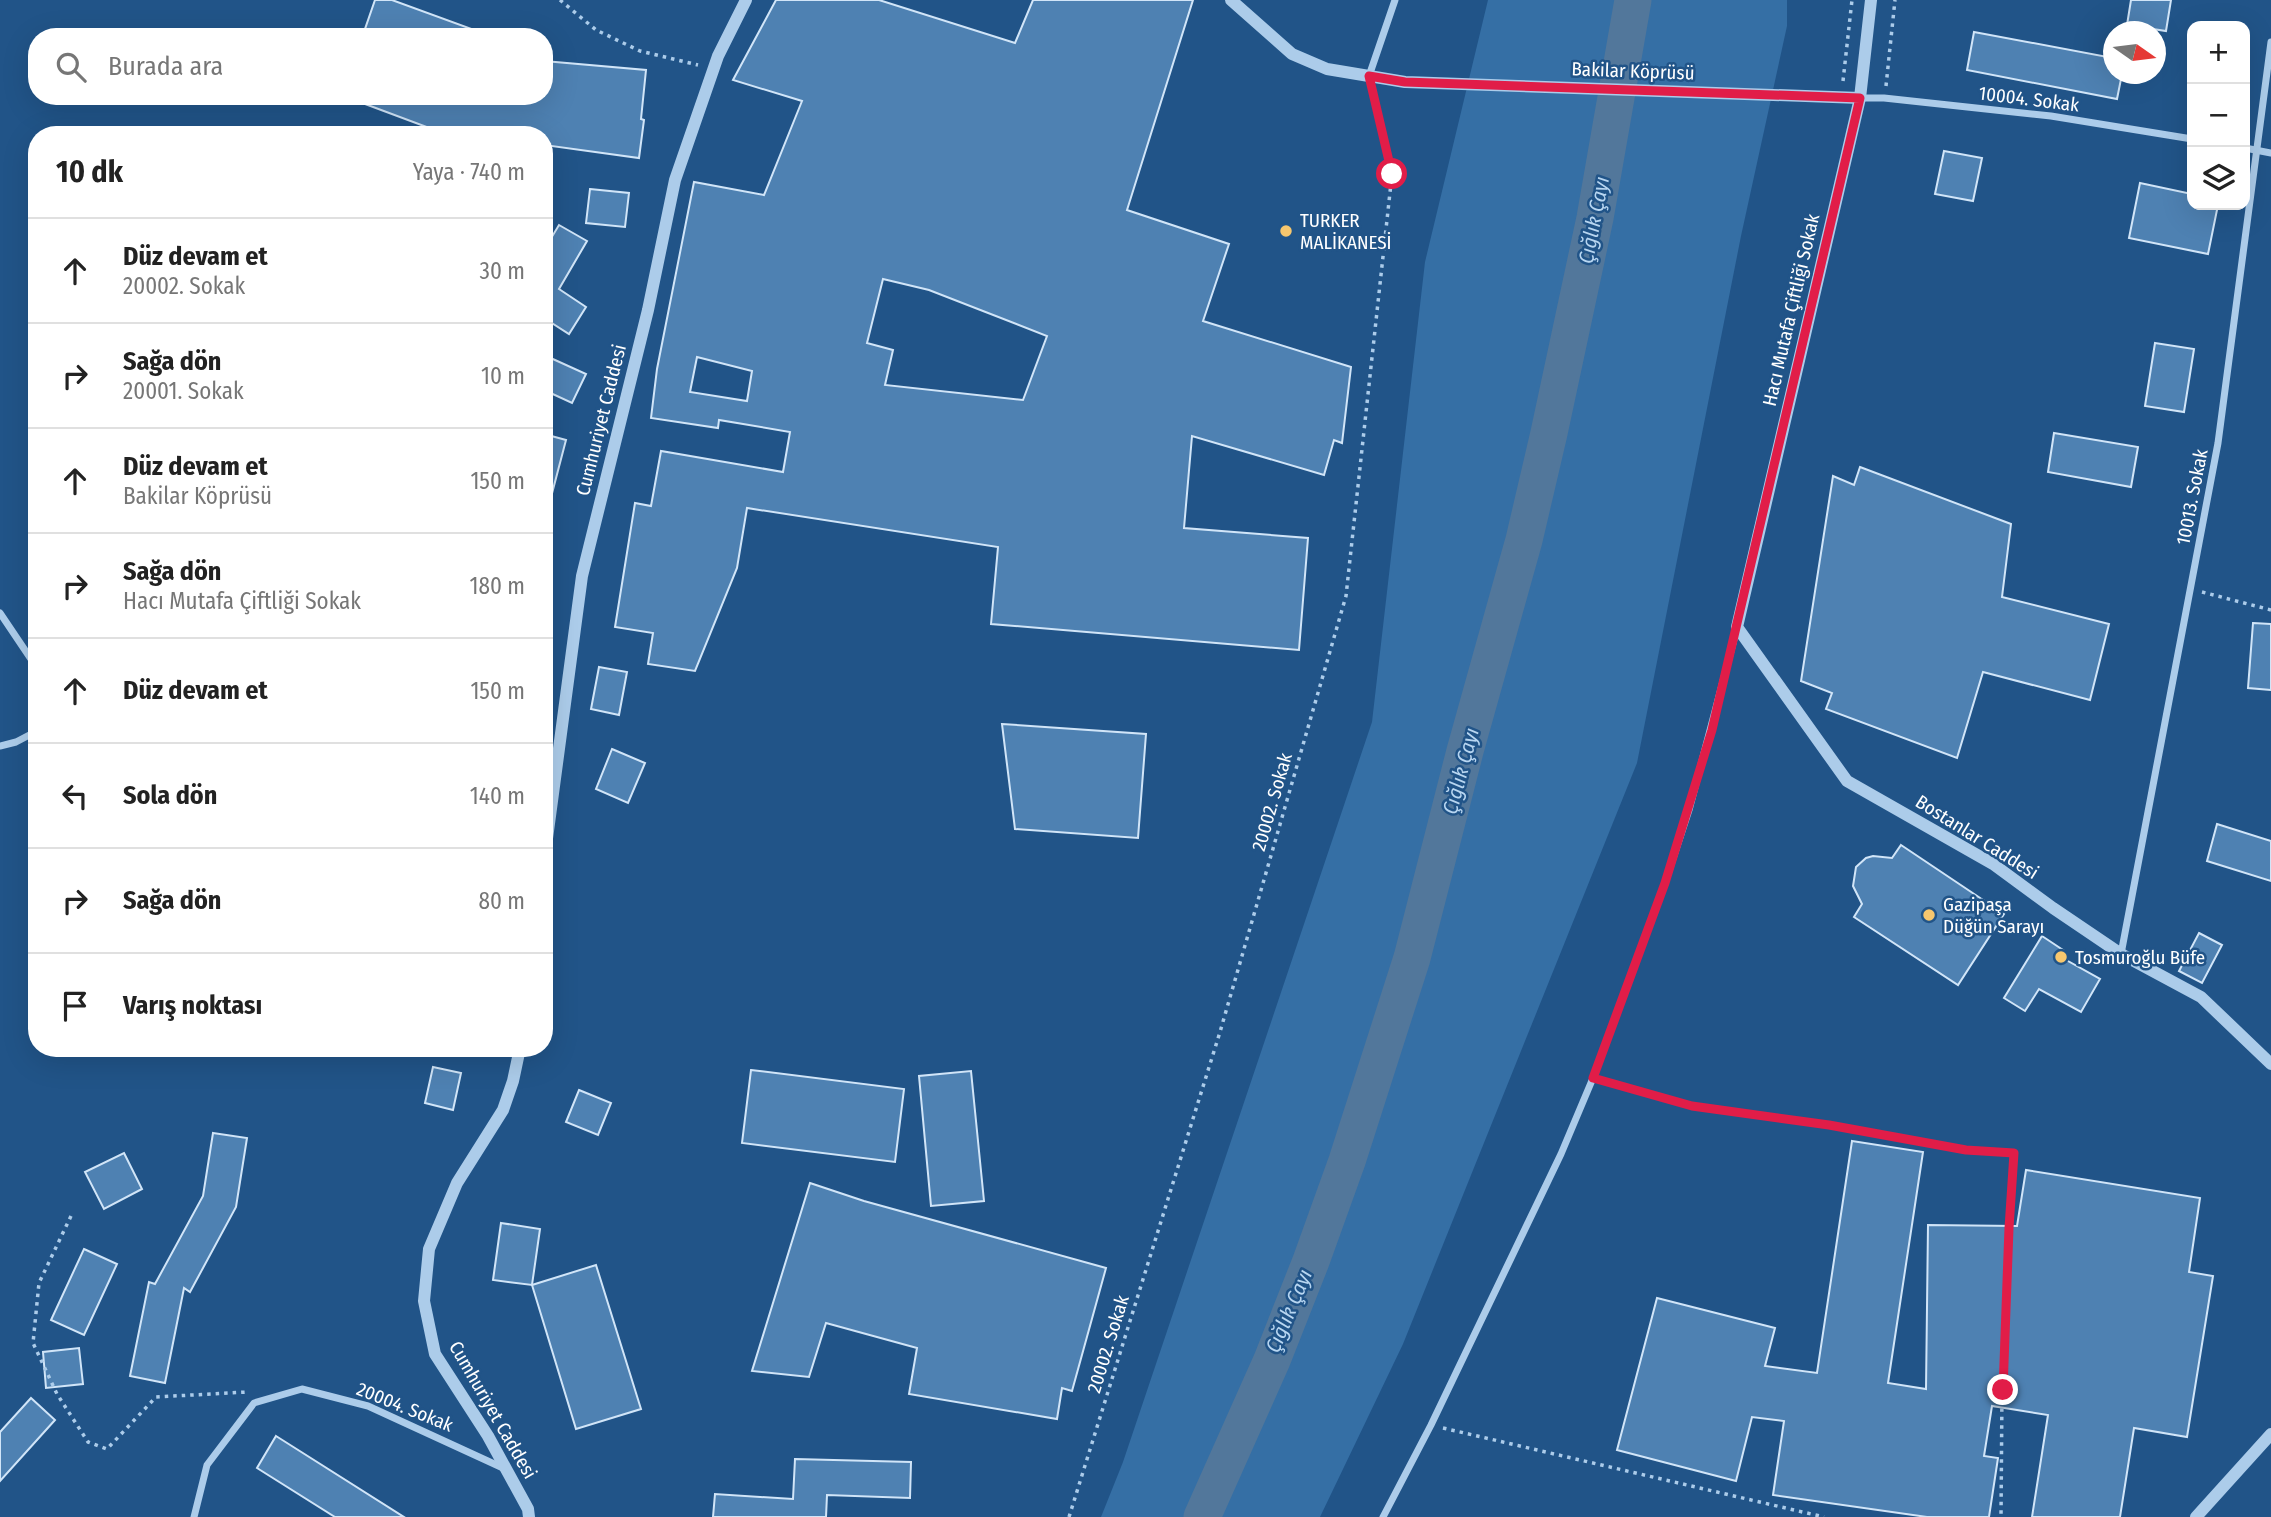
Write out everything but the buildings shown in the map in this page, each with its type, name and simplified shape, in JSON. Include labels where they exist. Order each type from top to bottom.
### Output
[{"type":"street","name":"Cumhuriyet Caddesi","points":[[553,794],[582,576],[648,310],[675,180],[718,56],[746,0]]},
{"type":"street","name":"Bakilar Köprüsü","points":[[1231,0],[1292,54],[1327,69],[1405,82],[1860,98]]},
{"type":"street","points":[[1369,76],[1395,0]]},
{"type":"street","name":"Hacı Mutafa Çiftliği Sokak","points":[[1737,627],[1860,98],[1871,0]]},
{"type":"street","name":"10013. Sokak","points":[[2121,954],[2218,443],[2271,42]]},
{"type":"street","name":"10004. Sokak","points":[[1860,98],[1884,98],[2051,116],[2187,138]]},
{"type":"street","points":[[2250,149],[2271,153]]},
{"type":"street","points":[[0,613],[28,655]]},
{"type":"street","points":[[1383,1517],[1431,1425],[1561,1154],[1593,1078],[1689,810],[1737,627]]},
{"type":"street","name":"Bostanlar Caddesi","points":[[1737,627],[1847,781],[1993,864],[2121,954],[2201,997],[2271,1064]]},
{"type":"street","points":[[0,746],[28,736]]},
{"type":"street","name":"Cumhuriyet Caddesi","points":[[518,1057],[503,1110],[457,1183],[429,1249],[424,1301],[435,1354],[488,1436],[528,1509],[529,1517]]},
{"type":"street","name":"20004. Sokak","points":[[194,1517],[206,1465],[254,1404],[302,1389],[368,1406],[506,1469]]},
{"type":"street","points":[[2196,1517],[2271,1434]]},
{"type":"path","points":[[560,0],[596,30],[640,51],[714,69]]},
{"type":"path","points":[[1841,97],[1852,0]]},
{"type":"path","points":[[1884,98],[1895,0]]},
{"type":"path","name":"20002. Sokak","points":[[1069,1517],[1220,1032],[1346,596],[1392,174],[1369,76]]},
{"type":"path","points":[[2190,590],[2271,610]]},
{"type":"path","points":[[1593,1078],[1692,1106],[1829,1125],[1966,1150],[2014,1153],[2003,1390],[2001,1517]]},
{"type":"path","points":[[71,1216],[39,1283],[33,1343],[57,1394],[88,1441],[107,1450],[156,1397],[252,1392]]},
{"type":"path","points":[[1431,1425],[1824,1517]]},
{"type":"shaded area","points":[[1488,0],[1787,0],[1787,26],[1741,236],[1637,763],[1403,1344],[1320,1517],[1101,1517],[1123,1462],[1372,722],[1425,262]]},
{"type":"waterway","name":"Çığlık Çayı","points":[[1202,1517],[1272,1360],[1311,1261],[1347,1161],[1412,958],[1465,751],[1524,540],[1549,433],[1595,218],[1633,0]]},
{"type":"place","name":"TURKER MALİKANESİ","points":[[1286,231]]},
{"type":"place","name":"Gazipaşa Düğün Sarayı","points":[[1929,915]]},
{"type":"place","name":"Tosmuroğlu Büfe","points":[[2061,957]]},
{"type":"route","points":[[1392,174],[1369,76],[1405,82],[1860,98],[1712,730],[1665,883],[1593,1078],[1692,1106],[1829,1125],[1966,1150],[2014,1153],[2003,1390]]}]
